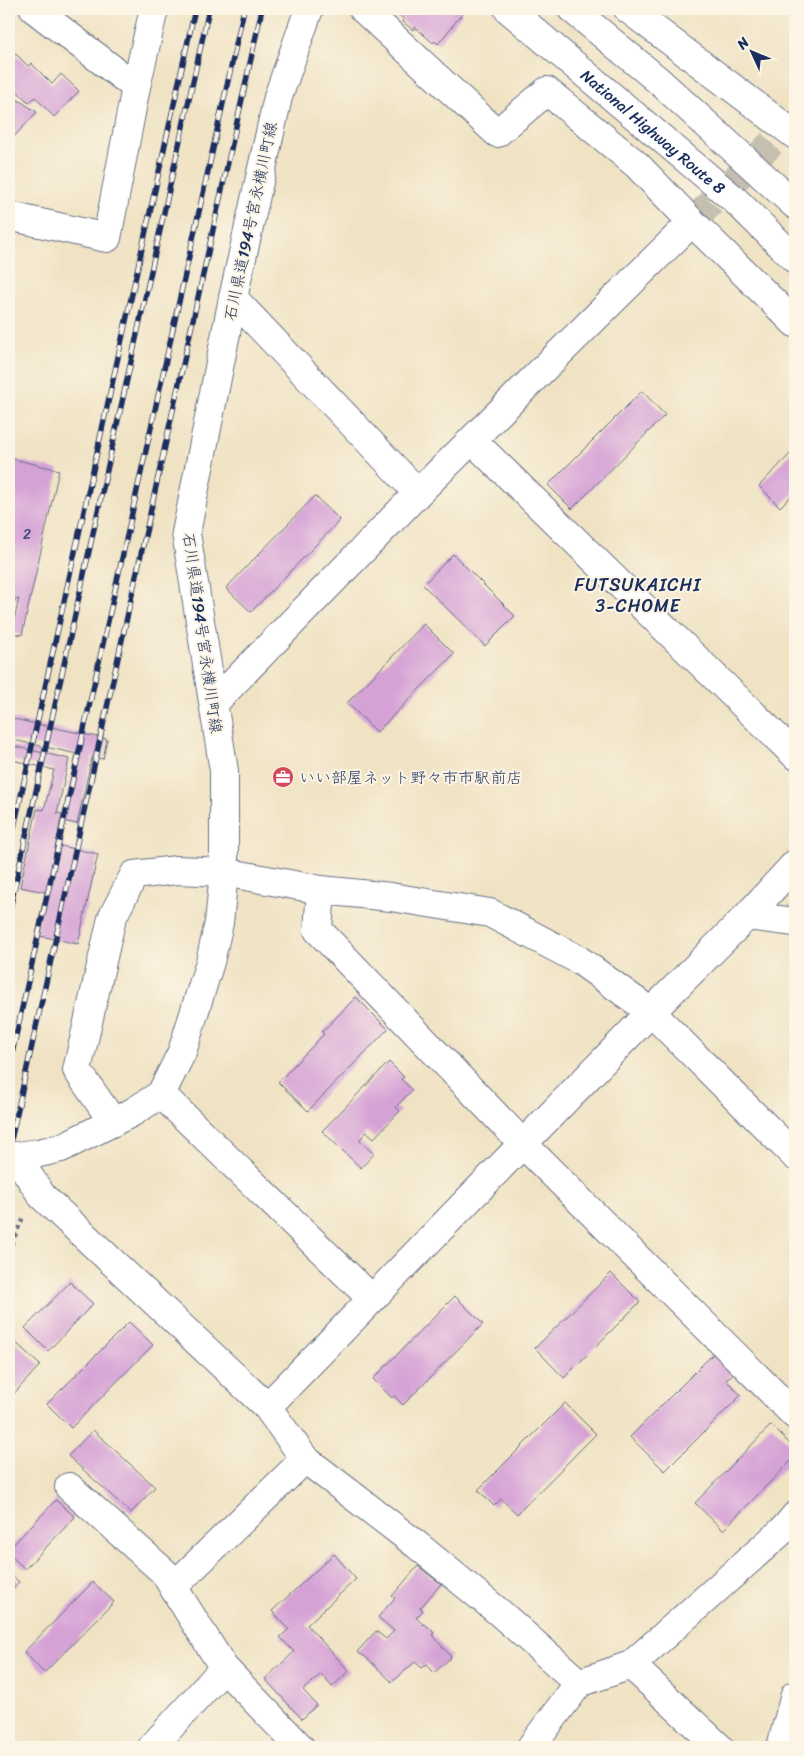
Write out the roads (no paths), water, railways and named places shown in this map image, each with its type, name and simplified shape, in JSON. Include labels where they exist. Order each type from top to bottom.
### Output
[{"type":"main road","points":[[34,9],[136,87]]},
{"type":"main road","points":[[9,216],[107,238],[136,87],[154,9]]},
{"type":"main road","name":"石川県道194号宮永横川町線","points":[[160,1094],[182,1052],[197,1007],[219,923],[224,872],[224,771],[186,532],[233,298],[278,97],[310,9]]},
{"type":"main road","points":[[363,9],[497,133],[548,91],[637,165],[795,323]]},
{"type":"main road","name":"National Highway Route 8","points":[[508,9],[736,201],[795,259]]},
{"type":"main road","points":[[572,9],[659,81],[795,205]]},
{"type":"main road","points":[[628,9],[792,128]]},
{"type":"main road","points":[[214,703],[418,493],[473,441],[692,222]]},
{"type":"main road","points":[[233,298],[418,493]]},
{"type":"main road","points":[[473,441],[795,755]]},
{"type":"main road","points":[[267,1407],[795,864]]},
{"type":"main road","points":[[113,1122],[77,1070],[112,918],[134,875],[177,870],[224,872],[321,890],[391,897],[490,913],[579,960],[651,1012],[795,1156]]},
{"type":"main road","points":[[321,890],[318,930],[523,1144],[795,1414]]},
{"type":"main road","points":[[746,916],[795,922]]},
{"type":"main road","points":[[372,1299],[160,1094],[113,1122],[61,1148],[13,1156],[42,1196],[267,1407],[304,1459],[417,1545],[500,1613],[579,1683]]},
{"type":"main road","points":[[173,1587],[304,1459]]},
{"type":"main road","points":[[69,1487],[165,1573],[224,1668],[300,1747]]},
{"type":"main road","points":[[531,1747],[579,1683],[630,1665],[784,1529],[795,1516]]},
{"type":"main road","points":[[630,1665],[719,1747]]},
{"type":"main road","points":[[152,1747],[224,1668]]},
{"type":"main road","points":[[781,1747],[795,1695]]},
{"type":"tunnel","points":[[692,222],[787,128]]},
{"type":"railway","points":[[9,850],[195,9]]},
{"type":"railway","points":[[9,913],[209,9]]},
{"type":"railway","points":[[9,1067],[244,9]]},
{"type":"railway","points":[[9,1149],[262,9]]},
{"type":"place","name":"いい部屋ネット野々市市駅前店","points":[[283,777]]},
{"type":"district","name":"FUTSUKAICHI 3-CHOME","points":[[638,595]]}]
